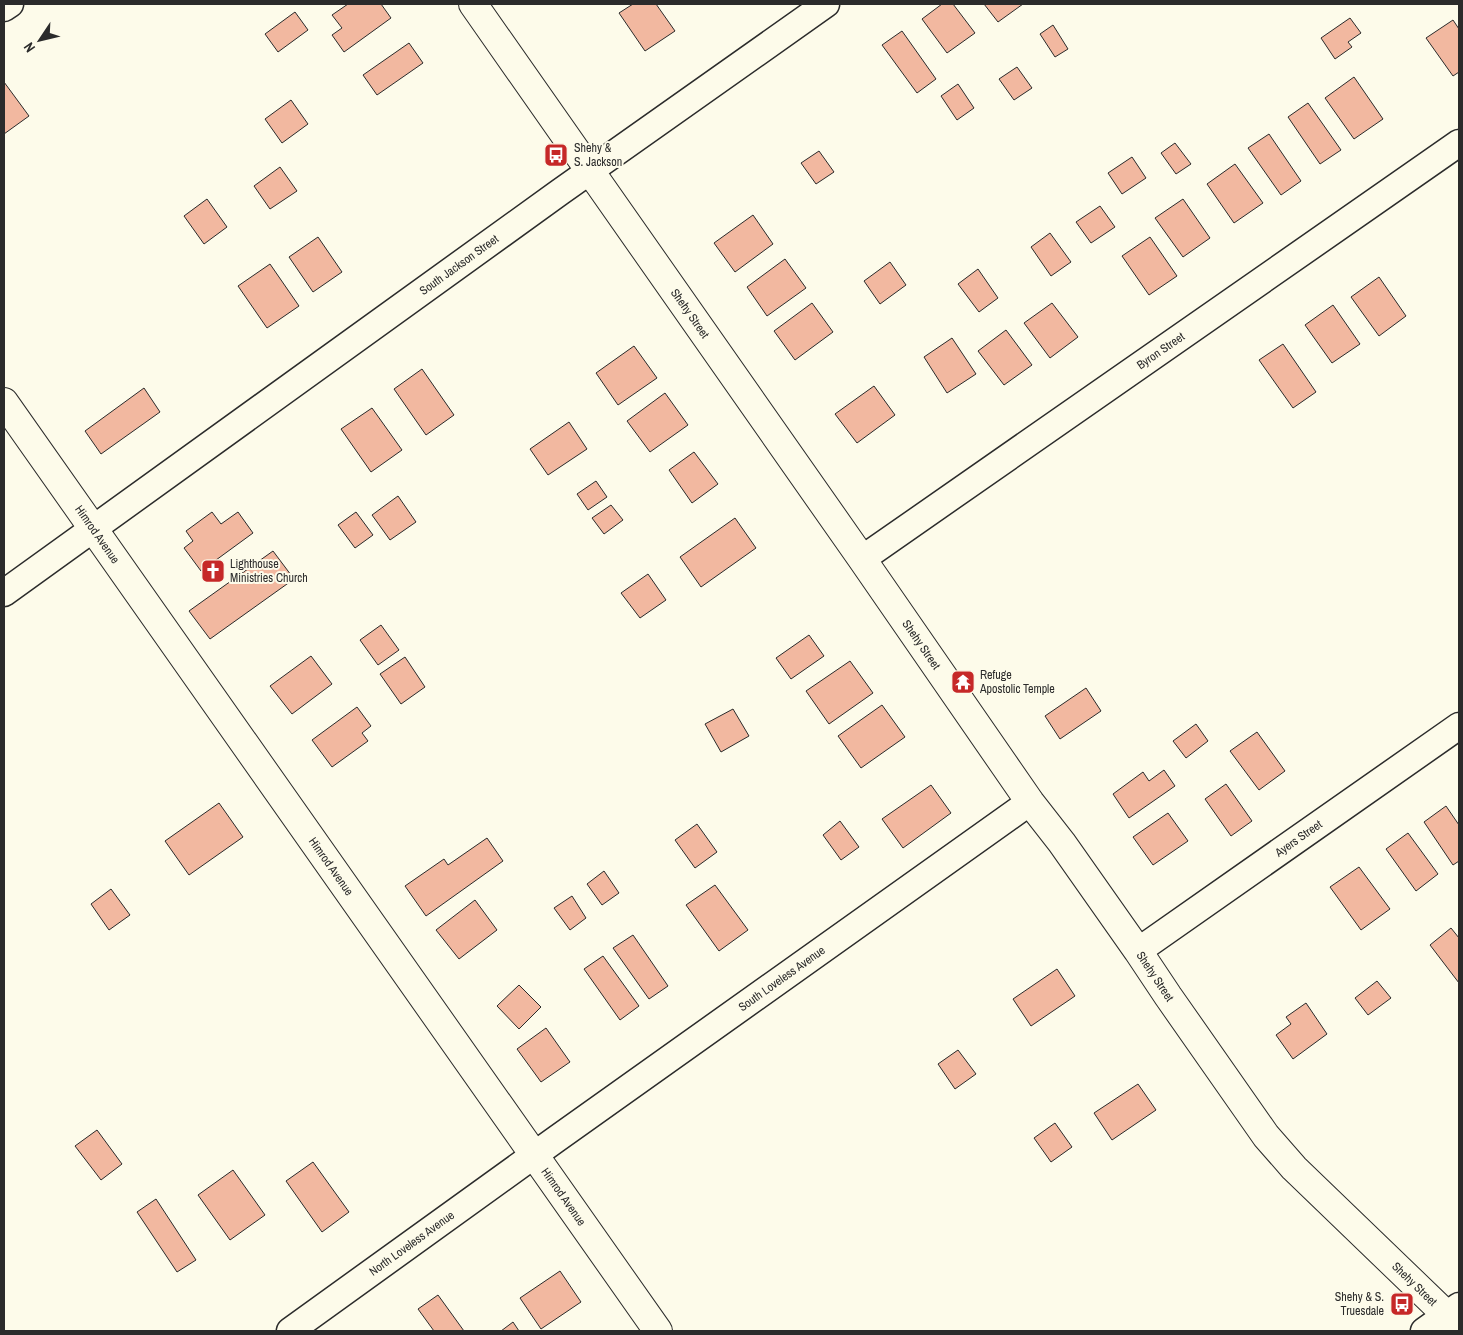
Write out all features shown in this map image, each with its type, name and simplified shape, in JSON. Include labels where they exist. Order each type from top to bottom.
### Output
[{"type":"street","points":[[4,8],[10,4]]},
{"type":"street","name":"Shehy Street","points":[[473,4],[1030,802],[1062,843],[1138,950],[1266,1136],[1294,1168],[1455,1316]]},
{"type":"street","name":"South Jackson Street","points":[[4,594],[590,170],[826,4]]},
{"type":"street","name":"Byron Street","points":[[862,559],[1459,143]]},
{"type":"street","name":"Himrod Avenue","points":[[4,402],[658,1331]]},
{"type":"street","name":"Ayers Street","points":[[1138,950],[1459,726]]},
{"type":"street","name":"South Loveless Avenue","points":[[534,1156],[1030,802]]},
{"type":"street","name":"North Loveless Avenue","points":[[290,1331],[534,1156]]},
{"type":"street","points":[[1424,1331],[1455,1316]]},
{"type":"building","points":[[348,4],[381,4],[391,18],[344,52],[332,35],[342,28],[332,15]]},
{"type":"building","points":[[633,4],[656,4],[675,31],[645,51],[619,13]]},
{"type":"building","points":[[942,4],[953,4],[975,33],[947,53],[922,19]]},
{"type":"building","points":[[984,4],[1023,4],[998,22]]},
{"type":"building","points":[[295,12],[308,30],[278,52],[265,34]]},
{"type":"building","points":[[1350,18],[1361,33],[1348,42],[1352,47],[1335,59],[1321,38]]},
{"type":"building","points":[[1453,20],[1459,29],[1459,72],[1453,76],[1426,38]]},
{"type":"building","points":[[1053,25],[1068,49],[1055,57],[1040,34]]},
{"type":"building","points":[[902,31],[936,79],[917,93],[882,45]]},
{"type":"building","points":[[409,43],[423,63],[377,95],[363,75]]},
{"type":"building","points":[[1017,67],[1032,88],[1014,100],[999,79]]},
{"type":"building","points":[[1354,77],[1383,119],[1354,139],[1325,98]]},
{"type":"building","points":[[4,82],[29,116],[4,134]]},
{"type":"building","points":[[958,84],[974,108],[957,120],[941,96]]},
{"type":"building","points":[[291,100],[308,124],[282,143],[265,119]]},
{"type":"building","points":[[1308,103],[1341,150],[1320,164],[1288,117]]},
{"type":"building","points":[[1269,134],[1301,181],[1281,195],[1248,148]]},
{"type":"building","points":[[1175,143],[1191,164],[1176,174],[1161,153]]},
{"type":"building","points":[[819,151],[834,172],[816,184],[801,163]]},
{"type":"building","points":[[1132,157],[1146,178],[1122,194],[1108,173]]},
{"type":"building","points":[[1235,164],[1263,203],[1234,223],[1207,184]]},
{"type":"building","points":[[280,167],[297,191],[270,209],[254,186]]},
{"type":"building","points":[[207,199],[227,227],[204,244],[184,216]]},
{"type":"building","points":[[1183,199],[1210,238],[1183,257],[1155,218]]},
{"type":"building","points":[[1100,206],[1115,227],[1091,243],[1076,222]]},
{"type":"building","points":[[753,215],[773,244],[735,272],[714,243]]},
{"type":"building","points":[[1050,233],[1071,262],[1051,276],[1031,247]]},
{"type":"building","points":[[318,237],[342,272],[313,292],[289,257]]},
{"type":"building","points":[[1150,237],[1177,276],[1149,295],[1122,256]]},
{"type":"building","points":[[785,259],[806,288],[767,316],[747,287]]},
{"type":"building","points":[[890,262],[906,285],[880,304],[864,281]]},
{"type":"building","points":[[270,264],[299,306],[267,328],[238,286]]},
{"type":"building","points":[[978,269],[998,298],[979,312],[958,284]]},
{"type":"building","points":[[1379,277],[1406,316],[1379,336],[1351,297]]},
{"type":"building","points":[[812,303],[833,332],[795,360],[774,331]]},
{"type":"building","points":[[1052,303],[1078,337],[1050,358],[1024,323]]},
{"type":"building","points":[[1333,305],[1360,344],[1332,363],[1305,325]]},
{"type":"building","points":[[1006,330],[1032,365],[1004,385],[978,351]]},
{"type":"building","points":[[952,338],[976,374],[947,393],[924,357]]},
{"type":"building","points":[[1283,344],[1316,392],[1293,408],[1259,360]]},
{"type":"building","points":[[634,346],[657,378],[618,405],[596,373]]},
{"type":"building","points":[[422,369],[454,415],[426,435],[394,389]]},
{"type":"building","points":[[874,386],[895,415],[857,443],[835,414]]},
{"type":"building","points":[[144,388],[160,412],[101,454],[85,431]]},
{"type":"building","points":[[665,393],[688,425],[650,452],[627,421]]},
{"type":"building","points":[[372,408],[402,450],[371,472],[341,429]]},
{"type":"building","points":[[569,422],[587,449],[548,475],[530,449]]},
{"type":"building","points":[[694,452],[718,484],[692,503],[669,470]]},
{"type":"building","points":[[596,481],[607,497],[588,510],[577,494]]},
{"type":"building","points":[[398,496],[416,522],[390,540],[372,515]]},
{"type":"building","points":[[611,505],[623,520],[604,534],[592,518]]},
{"type":"building","points":[[212,512],[221,524],[238,512],[253,533],[201,571],[184,548],[193,541],[186,531]]},
{"type":"building","points":[[356,512],[373,535],[355,548],[338,525]]},
{"type":"building","points":[[735,518],[756,548],[701,587],[680,557]]},
{"type":"building","points":[[273,551],[294,579],[210,639],[189,611]]},
{"type":"building","points":[[648,574],[666,600],[640,618],[621,593]]},
{"type":"building","points":[[381,625],[399,650],[378,665],[360,640]]},
{"type":"building","points":[[809,635],[824,656],[791,679],[776,658]]},
{"type":"building","points":[[311,656],[332,684],[292,714],[270,686]]},
{"type":"building","points":[[405,657],[425,687],[401,704],[380,674]]},
{"type":"building","points":[[850,661],[873,693],[829,724],[806,691]]},
{"type":"building","points":[[1086,688],[1101,711],[1060,739],[1045,716]]},
{"type":"building","points":[[882,705],[905,737],[861,768],[838,736]]},
{"type":"building","points":[[357,707],[371,726],[362,733],[368,741],[332,767],[312,740]]},
{"type":"building","points":[[733,709],[749,736],[721,752],[705,724]]},
{"type":"building","points":[[1196,724],[1208,741],[1186,758],[1173,741]]},
{"type":"building","points":[[1257,732],[1285,771],[1259,790],[1230,751]]},
{"type":"building","points":[[1164,770],[1175,786],[1129,818],[1113,794],[1143,772],[1149,781]]},
{"type":"building","points":[[1226,784],[1252,821],[1231,836],[1205,799]]},
{"type":"building","points":[[931,785],[951,813],[903,848],[882,819]]},
{"type":"building","points":[[219,803],[243,837],[189,875],[165,841]]},
{"type":"building","points":[[1446,806],[1459,825],[1459,861],[1453,865],[1424,822]]},
{"type":"building","points":[[1168,813],[1188,841],[1153,865],[1133,837]]},
{"type":"building","points":[[840,821],[859,847],[841,860],[823,835]]},
{"type":"building","points":[[697,824],[717,852],[695,868],[675,840]]},
{"type":"building","points":[[1408,833],[1438,874],[1416,891],[1386,849]]},
{"type":"building","points":[[487,838],[503,861],[426,916],[405,886],[444,859],[448,865]]},
{"type":"building","points":[[1359,867],[1390,909],[1361,930],[1330,887]]},
{"type":"building","points":[[604,871],[619,893],[602,905],[587,884]]},
{"type":"building","points":[[715,885],[748,930],[719,951],[686,905]]},
{"type":"building","points":[[111,889],[130,915],[109,930],[91,904]]},
{"type":"building","points":[[572,896],[586,918],[570,930],[554,908]]},
{"type":"building","points":[[475,900],[497,930],[459,959],[436,930]]},
{"type":"building","points":[[1451,928],[1459,938],[1459,983],[1430,945]]},
{"type":"building","points":[[633,935],[668,986],[649,999],[613,948]]},
{"type":"building","points":[[603,956],[639,1006],[620,1020],[584,969]]},
{"type":"building","points":[[1057,969],[1075,996],[1031,1026],[1013,999]]},
{"type":"building","points":[[1377,981],[1391,998],[1368,1015],[1355,998]]},
{"type":"building","points":[[519,985],[541,1007],[519,1029],[497,1006]]},
{"type":"building","points":[[1306,1003],[1327,1034],[1293,1059],[1276,1035],[1291,1024],[1286,1017]]},
{"type":"building","points":[[546,1028],[570,1062],[541,1082],[517,1049]]},
{"type":"building","points":[[958,1050],[976,1074],[955,1089],[938,1064]]},
{"type":"building","points":[[1138,1084],[1156,1110],[1112,1140],[1094,1113]]},
{"type":"building","points":[[1055,1123],[1072,1147],[1051,1162],[1034,1138]]},
{"type":"building","points":[[97,1130],[122,1164],[101,1180],[75,1146]]},
{"type":"building","points":[[313,1162],[349,1212],[322,1232],[286,1181]]},
{"type":"building","points":[[233,1170],[265,1215],[230,1240],[198,1195]]},
{"type":"building","points":[[156,1199],[196,1260],[177,1272],[137,1212]]},
{"type":"building","points":[[560,1271],[581,1302],[541,1329],[520,1298]]},
{"type":"building","points":[[438,1295],[464,1331],[434,1331],[418,1309]]},
{"type":"building","points":[[513,1322],[519,1331],[501,1331]]},
{"type":"place","name":"Shehy & S. Jackson","points":[[556,155]]},
{"type":"place","name":"Lighthouse Ministries Church","points":[[213,571]]},
{"type":"place","name":"Refuge Apostolic Temple","points":[[963,682]]},
{"type":"place","name":"Shehy & S. Truesdale","points":[[1402,1304]]}]
